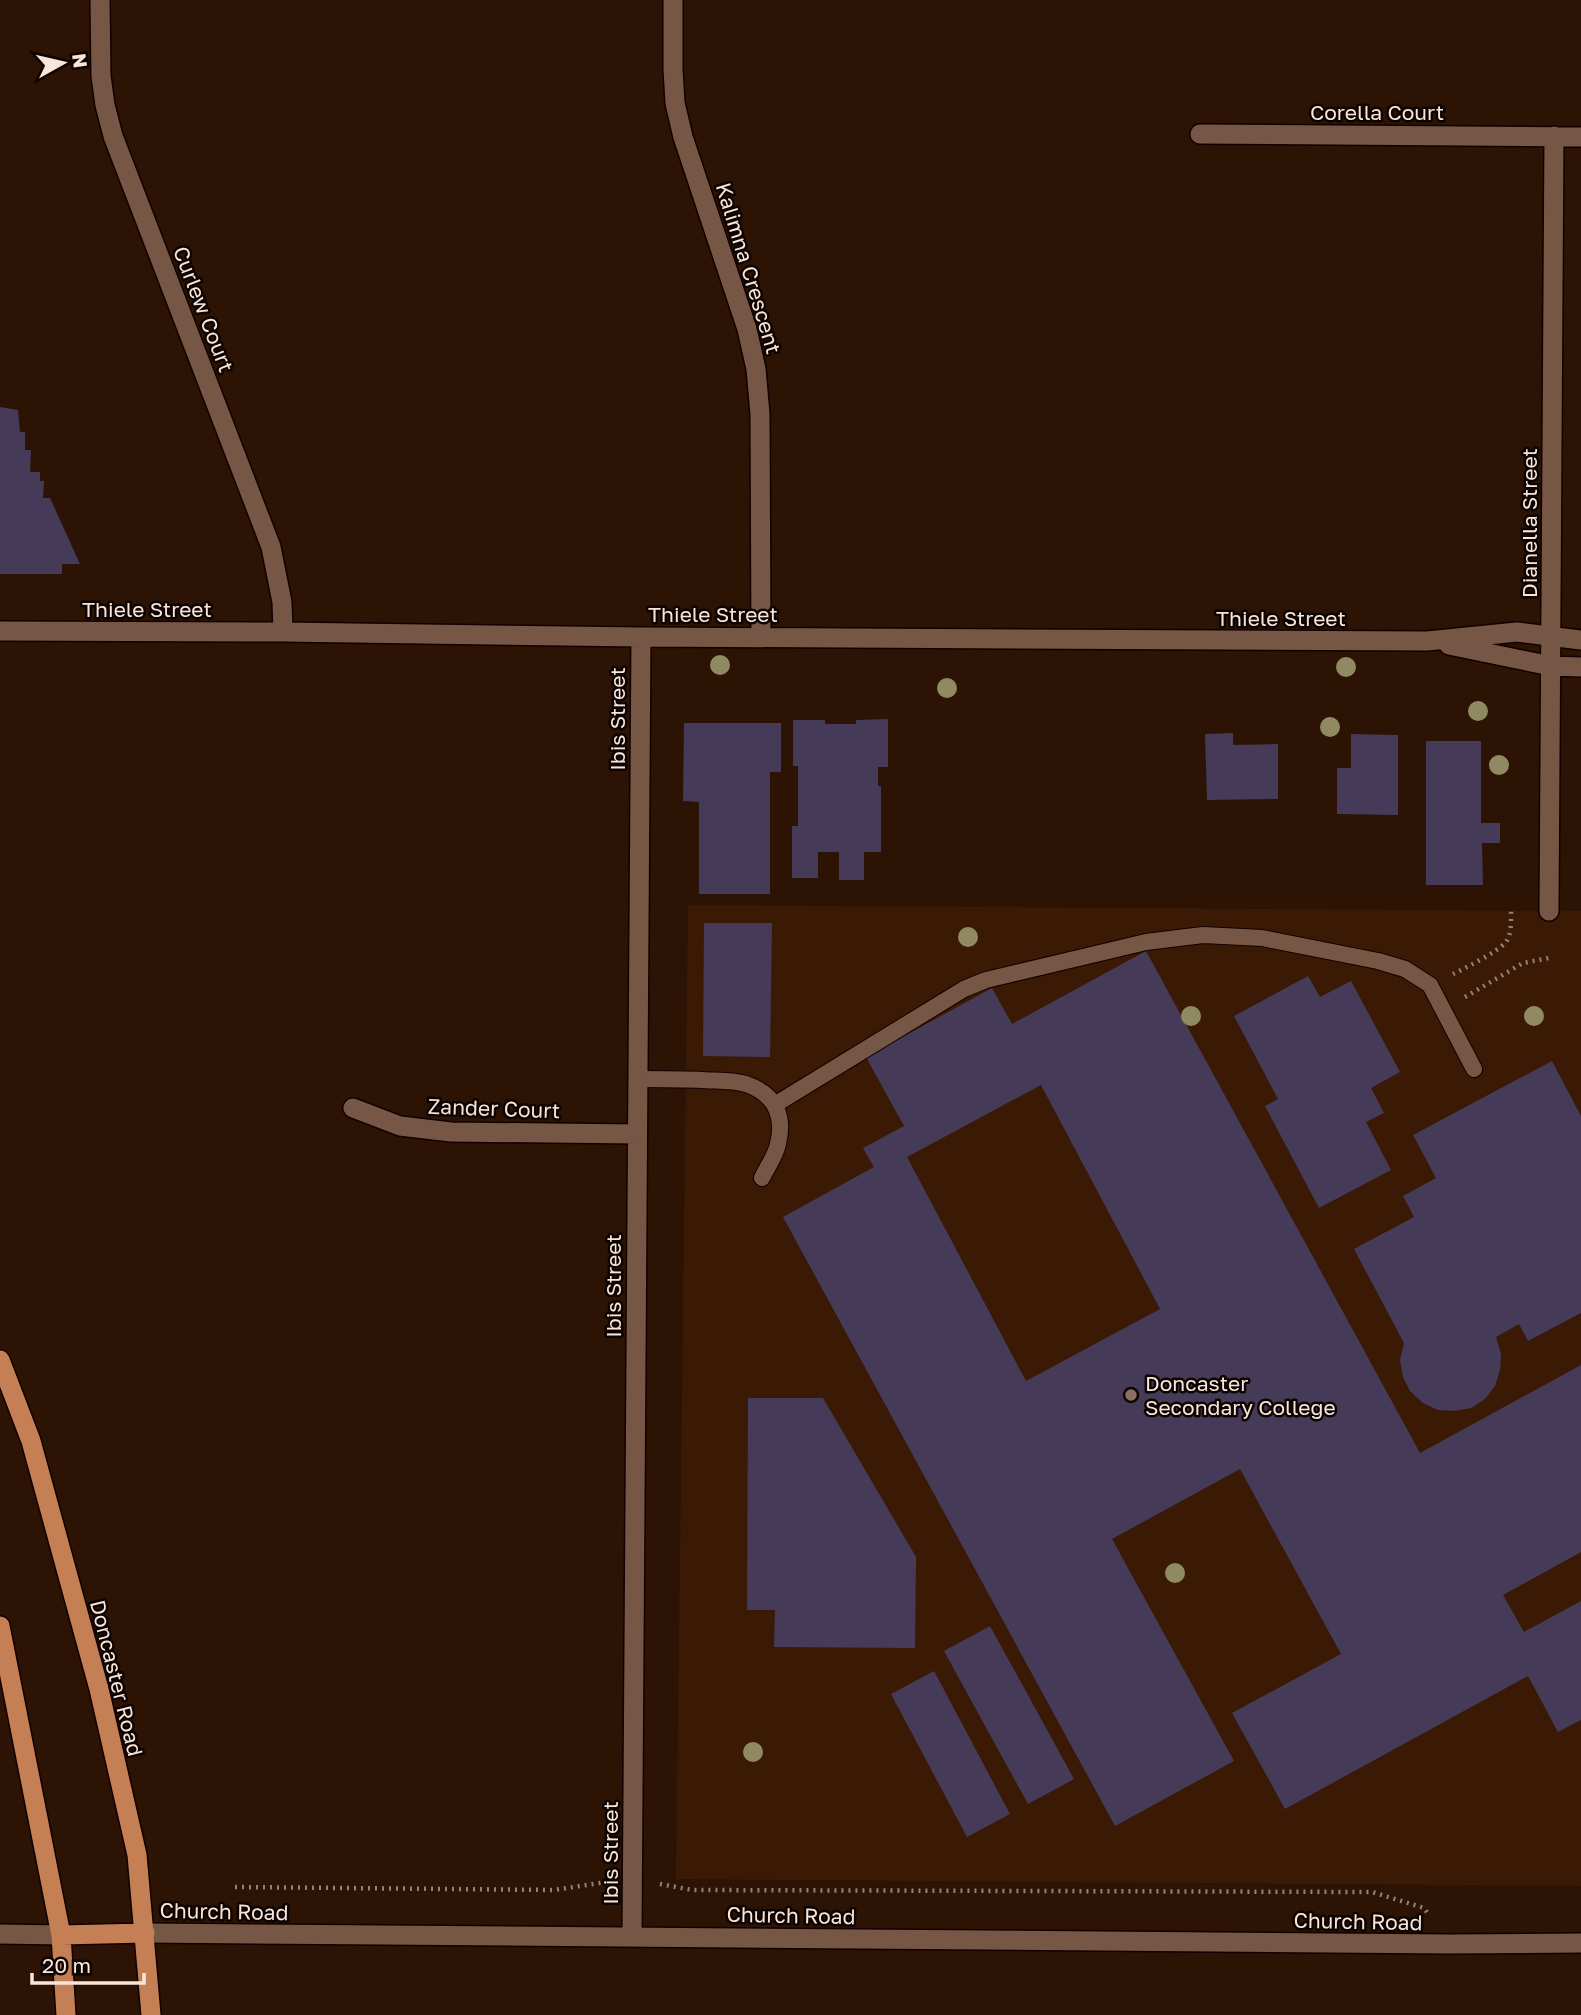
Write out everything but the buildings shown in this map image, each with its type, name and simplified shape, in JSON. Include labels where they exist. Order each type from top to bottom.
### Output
[{"type":"main road","name":"Doncaster Road","points":[[0,1360],[31,1441],[99,1689],[137,1855],[151,2015]]},
{"type":"main road","points":[[0,1626],[61,1935],[66,2015]]},
{"type":"main road","name":"Church Road","points":[[61,1935],[145,1933]]},
{"type":"street","name":"Curlew Court","points":[[100,0],[101,76],[104,105],[113,136],[271,547],[282,602],[284,632]]},
{"type":"street","name":"Kalimna Crescent","points":[[673,0],[675,103],[747,329],[756,369],[760,414],[761,637]]},
{"type":"street","name":"Corella Court","points":[[1200,134],[1581,137]]},
{"type":"street","name":"Dianella Street","points":[[1549,911],[1554,136]]},
{"type":"street","name":"Thiele Street","points":[[0,631],[1427,641],[1517,632],[1581,640]]},
{"type":"street","name":"Ibis Street","points":[[632,1936],[641,637]]},
{"type":"street","name":"Thiele Street","points":[[1427,641],[1551,666],[1581,667]]},
{"type":"street","name":"Zander Court","points":[[354,1108],[400,1126],[451,1132],[637,1134]]},
{"type":"street","name":"Church Road","points":[[145,1933],[1581,1943]]},
{"type":"street","name":"Church Road","points":[[0,1934],[61,1935]]},
{"type":"lane","points":[[776,1104],[964,989],[986,980],[1146,942],[1203,935],[1262,938],[1405,969],[1430,985],[1474,1069]]},
{"type":"lane","points":[[637,1079],[744,1084],[760,1091],[776,1104],[781,1124],[778,1146],[762,1178]]},
{"type":"path","points":[[1483,958],[1506,941],[1511,926],[1511,909]]},
{"type":"path","points":[[1443,1010],[1523,963],[1549,958]]},
{"type":"path","points":[[235,1887],[554,1889],[597,1883],[632,1883],[692,1890],[1372,1892],[1423,1908],[1450,1944]]},
{"type":"shaded area","name":"Doncaster Secondary College","points":[[688,905],[1581,911],[1581,1886],[676,1879]]},
{"type":"place","name":"Doncaster Secondary College","points":[[1131,1395]]}]
